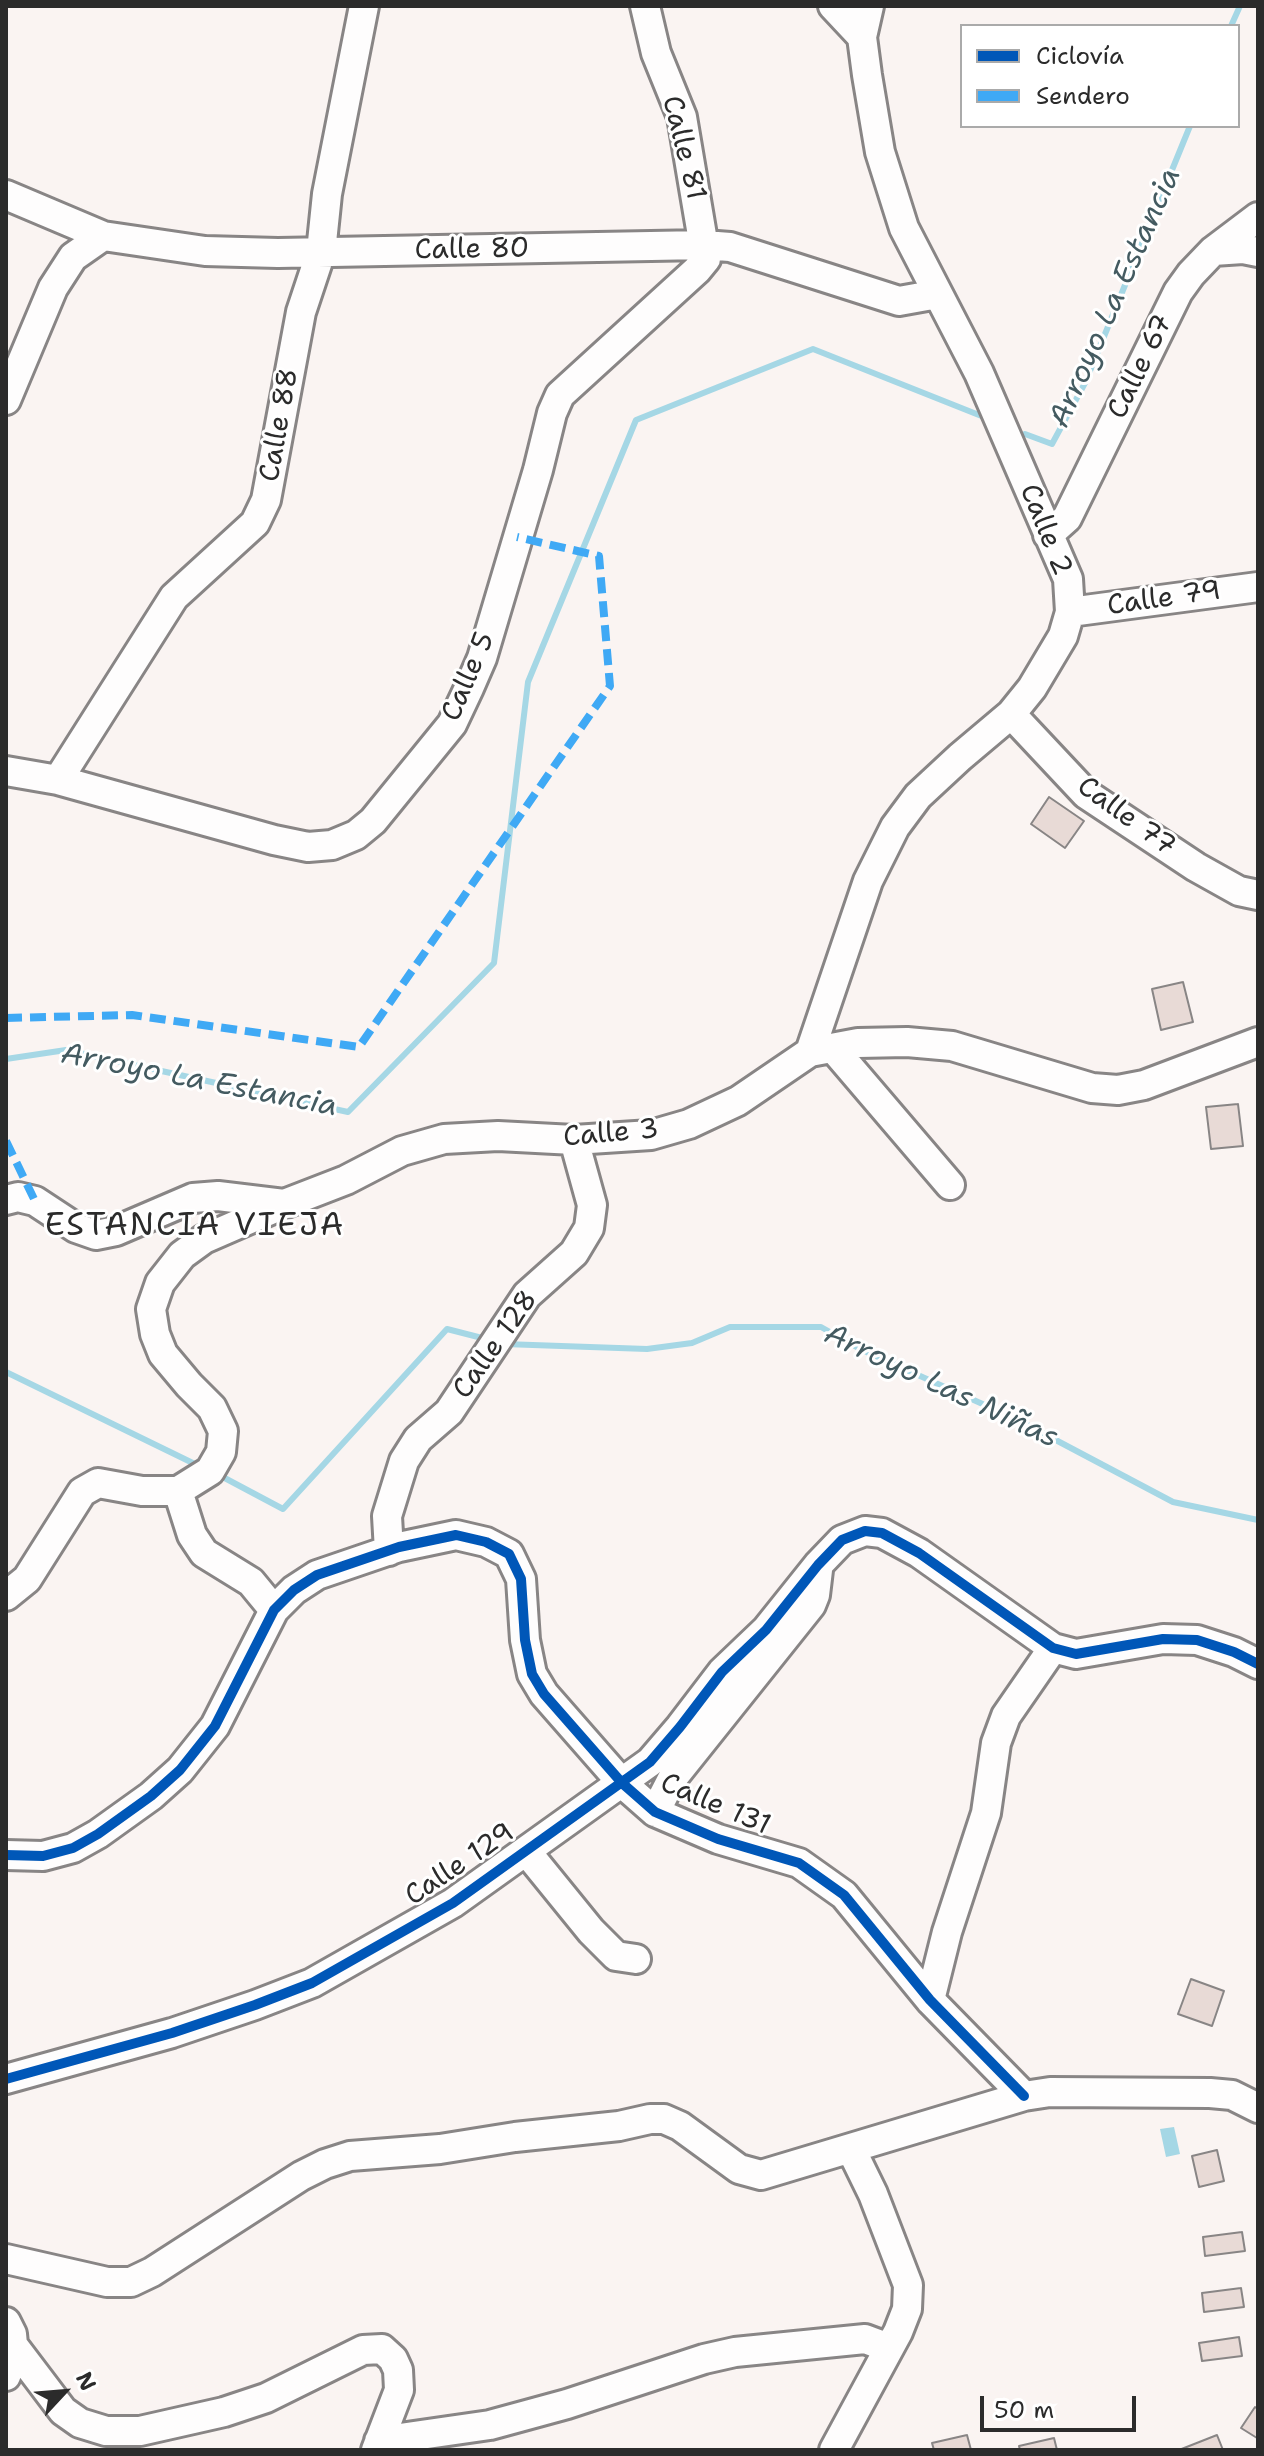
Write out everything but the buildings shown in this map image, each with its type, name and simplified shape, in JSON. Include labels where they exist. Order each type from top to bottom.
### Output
[{"type":"street","name":"Calle 88","points":[[58,780],[174,597],[255,523],[266,500],[301,312],[321,252],[327,194],[364,6]]},
{"type":"street","name":"Calle 81","points":[[645,6],[656,53],[682,117],[704,245]]},
{"type":"street","points":[[833,6],[862,37]]},
{"type":"street","name":"Calle 2","points":[[822,1050],[868,881],[895,827],[918,796],[1011,714],[1032,688],[1063,636],[1070,612],[1068,579],[979,373],[904,228],[880,152],[862,37],[869,6]]},
{"type":"street","name":"Calle 80","points":[[6,195],[103,236],[205,251],[704,245],[730,247],[899,301],[938,294]]},
{"type":"street","name":"Calle 67","points":[[1048,535],[1067,518],[1178,292],[1213,251],[1258,217]]},
{"type":"street","points":[[6,400],[53,288],[73,257],[103,236]]},
{"type":"street","name":"Calle 5","points":[[6,771],[58,780],[308,847],[332,845],[356,835],[373,821],[452,724],[469,688],[482,658],[552,413],[560,395],[697,270],[706,259],[704,245]]},
{"type":"street","points":[[1213,251],[1243,249],[1258,252]]},
{"type":"street","name":"Calle 79","points":[[1070,612],[1258,587]]},
{"type":"street","name":"Calle 77","points":[[1011,714],[1086,794],[1196,867],[1239,891],[1258,895]]},
{"type":"street","name":"Calle 3","points":[[6,1200],[18,1197],[35,1201],[76,1228],[96,1235],[116,1231],[193,1198],[218,1196],[284,1204],[346,1180],[402,1151],[444,1139],[498,1136],[574,1140],[651,1135],[689,1124],[738,1101],[822,1050],[858,1043],[907,1042],[952,1046],[1092,1088],[1118,1090],[1144,1085],[1258,1042]]},
{"type":"street","points":[[822,1050],[950,1185]]},
{"type":"street","name":"Calle 128","points":[[389,1551],[387,1516],[404,1461],[418,1439],[449,1412],[527,1295],[574,1253],[589,1228],[592,1205],[574,1140]]},
{"type":"street","points":[[6,1596],[27,1579],[82,1492],[98,1483],[142,1491],[178,1491],[210,1471],[221,1452],[223,1431],[212,1408],[163,1354],[155,1334],[151,1309],[160,1283],[182,1255],[204,1239],[284,1204]]},
{"type":"street","points":[[6,1855],[43,1856],[73,1848],[151,1796],[180,1770],[215,1726],[274,1610],[251,1582],[204,1553],[192,1535],[178,1491]]},
{"type":"street","name":"Calle 129","points":[[6,2079],[172,2033],[312,1983],[453,1903],[650,1762],[722,1672],[766,1630],[842,1540],[865,1531],[882,1533],[919,1553],[1053,1648]]},
{"type":"street","name":"Calle 131","points":[[274,1610],[294,1590],[317,1575],[399,1547],[456,1535],[486,1542],[509,1554],[521,1579],[525,1640],[532,1674],[544,1694],[622,1783],[655,1812],[718,1839],[799,1863],[844,1895],[930,2000],[1024,2096]]},
{"type":"street","points":[[655,1812],[672,1779],[811,1605],[818,1565]]},
{"type":"street","points":[[930,2000],[947,1932],[986,1813],[996,1743],[1006,1716],[1053,1648],[1076,1654],[1163,1639],[1197,1640],[1258,1664]]},
{"type":"street","points":[[526,1851],[591,1931],[616,1956],[636,1959]]},
{"type":"street","points":[[6,2259],[107,2282],[131,2282],[152,2272],[301,2176],[350,2156],[440,2149],[664,2119],[680,2126],[739,2169],[761,2175],[1024,2096],[1050,2092],[1210,2093],[1232,2095],[1258,2108]]},
{"type":"street","points":[[834,2450],[907,2309],[908,2285],[873,2194],[851,2149]]},
{"type":"street","points":[[10,2334],[63,2411],[80,2423],[106,2431],[140,2431],[224,2412],[266,2398],[363,2350],[382,2349],[393,2359],[398,2370],[399,2390],[378,2446]]},
{"type":"street","points":[[6,2376],[14,2355],[10,2334]]},
{"type":"street","points":[[378,2446],[490,2425],[735,2352],[865,2339],[889,2348]]},
{"type":"water","points":[[1174,2127],[1180,2154],[1166,2157],[1160,2129]]},
{"type":"waterway","name":"Arroyo La Estancia","points":[[1232,24],[1240,6]]},
{"type":"waterway","name":"Arroyo La Estancia","points":[[1025,434],[1052,444],[1085,383],[1189,128]]},
{"type":"waterway","name":"Arroyo La Estancia","points":[[6,1059],[66,1050],[348,1112],[494,963],[528,682],[636,420],[813,349],[984,417]]},
{"type":"waterway","name":"Arroyo Las Niñas","points":[[504,1344],[647,1349],[692,1343],[730,1327],[821,1327],[860,1349],[1016,1419],[1173,1502],[1258,1520]]},
{"type":"waterway","name":"Arroyo Las Niñas","points":[[219,1475],[283,1509],[447,1329],[486,1339]]},
{"type":"waterway","name":"Arroyo Las Niñas","points":[[6,1372],[201,1467]]},
{"type":"marked path","points":[[6,1018],[132,1015],[359,1047],[610,686],[599,556],[517,537]]},
{"type":"marked path","points":[[6,1141],[35,1201]]},
{"type":"cycle path","points":[[6,2079],[172,2033],[312,1983],[453,1903],[650,1762],[722,1672],[766,1630],[818,1565],[842,1540],[865,1531],[882,1533],[919,1553],[1053,1648],[1076,1654],[1163,1639],[1197,1640],[1258,1664]]},
{"type":"cycle path","points":[[6,1855],[43,1856],[73,1848],[151,1796],[180,1770],[215,1726],[274,1610],[294,1590],[317,1575],[399,1547],[456,1535],[486,1542],[509,1554],[521,1579],[525,1640],[532,1674],[544,1694],[622,1783],[655,1812],[718,1839],[799,1863],[844,1895],[930,2000],[1024,2096]]},
{"type":"district","name":"ESTANCIA VIEJA","points":[[195,1227]]}]
